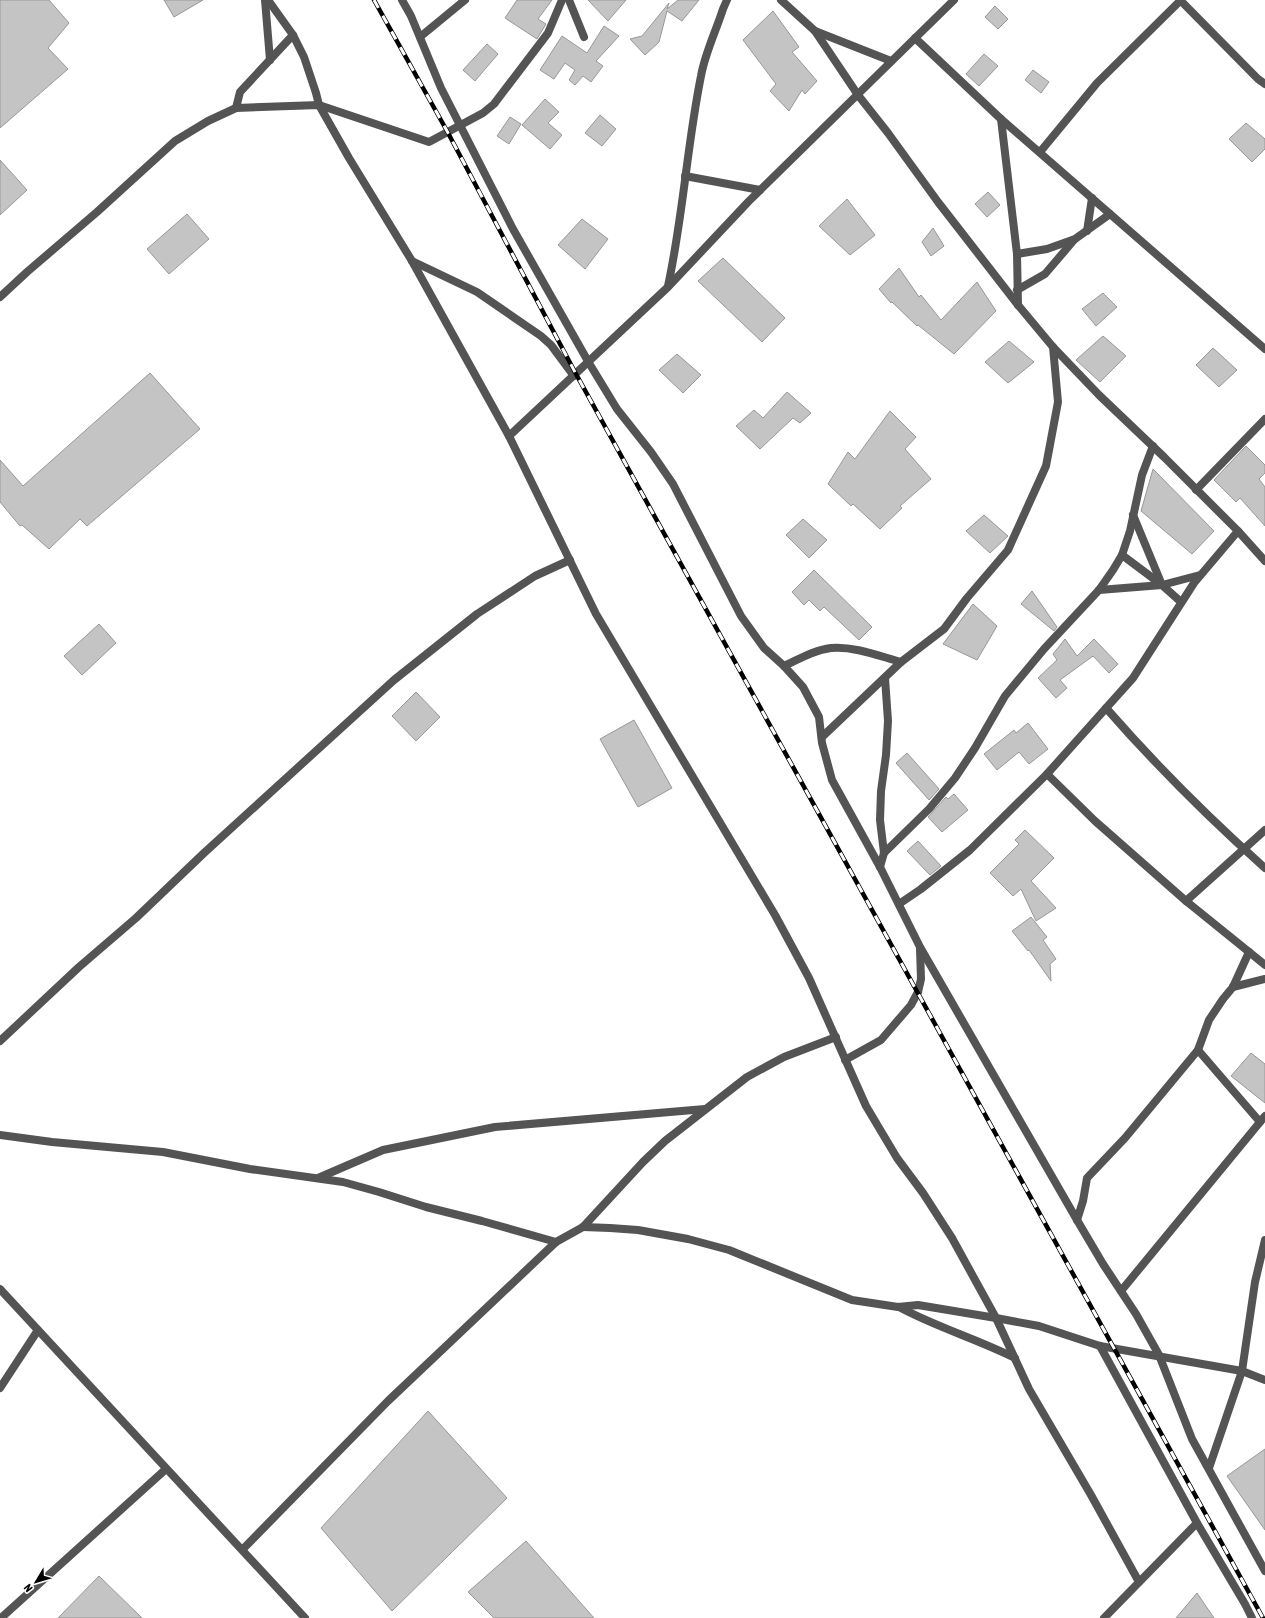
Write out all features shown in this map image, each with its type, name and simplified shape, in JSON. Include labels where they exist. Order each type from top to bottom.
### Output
[{"type":"street","points":[[266,0],[292,35],[304,57],[319,105],[349,158],[412,261],[509,436],[600,621],[775,915],[809,978],[866,1106],[897,1158],[923,1193],[952,1238],[996,1318],[1029,1389],[1091,1495],[1139,1582]]},
{"type":"street","points":[[266,0],[270,60]]},
{"type":"street","points":[[402,0],[420,37],[441,88],[513,229],[588,363],[617,409],[651,452],[673,484],[741,616],[764,648],[784,666],[803,687],[819,717],[832,780],[880,867],[920,947],[1077,1220],[1136,1314],[1159,1355],[1192,1439],[1265,1571]]},
{"type":"street","points":[[420,37],[465,0]]},
{"type":"street","points":[[0,297],[98,212],[175,141],[236,108],[319,105],[429,142],[483,113],[494,104],[548,33],[562,0]]},
{"type":"street","points":[[569,0],[584,38]]},
{"type":"street","points":[[668,287],[675,254],[685,176],[701,74],[727,0]]},
{"type":"street","points":[[781,0],[815,31],[858,95],[888,133],[938,202],[1018,305],[1053,347],[1099,395],[1154,446],[1238,531],[1265,561]]},
{"type":"street","points":[[509,436],[668,287],[760,190],[954,0]]},
{"type":"street","points":[[1040,152],[1098,83],[1180,0],[1258,79],[1265,84]]},
{"type":"street","points":[[815,31],[891,61]]},
{"type":"street","points":[[236,108],[240,92],[292,35]]},
{"type":"street","points":[[915,38],[1001,119],[1265,349]]},
{"type":"street","points":[[1001,119],[1017,254],[1018,305]]},
{"type":"street","points":[[685,176],[760,190]]},
{"type":"street","points":[[1087,231],[1092,198]]},
{"type":"street","points":[[1017,254],[1046,249],[1074,239],[1110,214]]},
{"type":"street","points":[[1017,290],[1045,274],[1074,239]]},
{"type":"street","points":[[412,261],[476,292],[541,336],[551,345],[574,376]]},
{"type":"street","points":[[822,737],[901,662],[944,628],[967,598],[1008,550],[1046,466],[1058,402],[1053,347]]},
{"type":"street","points":[[1196,490],[1265,419]]},
{"type":"street","points":[[884,853],[929,808],[955,778],[975,748],[1005,696],[1044,649],[1099,590],[1113,570],[1122,555],[1130,531],[1142,475],[1154,446]]},
{"type":"street","points":[[1133,515],[1162,585]]},
{"type":"street","points":[[899,904],[921,889],[970,850],[1047,774],[1133,678],[1159,640],[1181,602],[1200,575],[1238,531]]},
{"type":"street","points":[[1122,555],[1162,585],[1181,602]]},
{"type":"street","points":[[0,1041],[394,680],[477,614],[535,576],[570,560]]},
{"type":"street","points":[[1099,590],[1162,585],[1200,575]]},
{"type":"street","points":[[784,666],[806,655],[831,648],[854,650],[901,662]]},
{"type":"street","points":[[880,867],[884,853],[880,820],[881,792],[886,755],[888,721],[885,678]]},
{"type":"street","points":[[1106,708],[1129,735],[1265,868]]},
{"type":"street","points":[[1047,774],[1095,820],[1186,901],[1265,965]]},
{"type":"street","points":[[1186,901],[1243,848],[1265,830]]},
{"type":"street","points":[[845,1060],[881,1040],[911,1004],[918,992],[921,979],[920,947]]},
{"type":"street","points":[[1077,1220],[1083,1201],[1087,1178],[1125,1138],[1198,1050],[1209,1020],[1222,999],[1233,987],[1249,952]]},
{"type":"street","points":[[1233,987],[1265,979]]},
{"type":"street","points":[[243,1549],[388,1400],[556,1242],[583,1227],[654,1152],[747,1077],[784,1057],[836,1037]]},
{"type":"street","points":[[1121,1291],[1262,1119],[1198,1050]]},
{"type":"street","points":[[318,1178],[383,1150],[495,1127],[706,1109]]},
{"type":"street","points":[[0,1135],[52,1142],[163,1152],[250,1169],[343,1182],[426,1207],[556,1242]]},
{"type":"street","points":[[583,1227],[638,1230],[688,1239],[729,1250],[852,1300],[898,1307],[918,1305],[1039,1326],[1100,1346],[1159,1355],[1242,1371],[1265,1380]]},
{"type":"street","points":[[1208,1468],[1242,1371],[1255,1282],[1265,1240]]},
{"type":"street","points":[[0,1289],[166,1469],[243,1549],[305,1618]]},
{"type":"street","points":[[898,1307],[925,1321],[994,1348],[1015,1358]]},
{"type":"street","points":[[0,1388],[38,1330]]},
{"type":"street","points":[[1100,1346],[1197,1523],[1252,1618]]},
{"type":"street","points":[[1,1618],[166,1469]]},
{"type":"street","points":[[1104,1618],[1197,1523]]},
{"type":"building","points":[[0,0],[49,0],[69,23],[48,48],[68,69],[0,128]]},
{"type":"building","points":[[164,0],[203,0],[174,17]]},
{"type":"building","points":[[517,0],[552,0],[538,19],[546,24],[537,39],[505,18]]},
{"type":"building","points":[[588,0],[626,0],[608,21]]},
{"type":"building","points":[[678,0],[699,0],[682,21],[667,11],[659,42],[645,55],[630,39],[642,36],[669,3],[667,9]]},
{"type":"building","points":[[995,6],[1008,19],[998,29],[985,17]]},
{"type":"building","points":[[773,11],[799,47],[792,52],[817,81],[805,94],[802,90],[789,111],[770,91],[776,84],[743,40]]},
{"type":"building","points":[[604,26],[619,36],[596,61],[603,66],[591,82],[583,76],[575,85],[569,80],[575,70],[565,63],[554,79],[540,70],[562,36],[587,53]]},
{"type":"building","points":[[487,44],[498,54],[475,81],[463,70]]},
{"type":"building","points":[[984,54],[998,66],[979,86],[966,74]]},
{"type":"building","points":[[1033,70],[1049,82],[1041,93],[1025,80]]},
{"type":"building","points":[[545,99],[559,112],[548,123],[562,135],[550,149],[522,125]]},
{"type":"building","points":[[600,115],[616,129],[602,146],[585,133]]},
{"type":"building","points":[[510,117],[521,124],[509,144],[497,136]]},
{"type":"building","points":[[1246,123],[1265,139],[1265,149],[1252,162],[1229,139]]},
{"type":"building","points":[[0,160],[27,190],[0,215]]},
{"type":"building","points":[[988,192],[1000,205],[987,217],[975,204]]},
{"type":"building","points":[[847,199],[875,235],[850,255],[819,226]]},
{"type":"building","points":[[187,214],[209,239],[169,274],[147,249]]},
{"type":"building","points":[[582,219],[608,239],[585,269],[558,245]]},
{"type":"building","points":[[933,228],[944,246],[931,256],[922,242]]},
{"type":"building","points":[[723,258],[785,318],[762,342],[698,281]]},
{"type":"building","points":[[899,268],[919,297],[921,295],[941,320],[977,282],[996,311],[954,354],[918,325],[917,326],[892,302],[891,303],[879,289]]},
{"type":"building","points":[[1103,293],[1117,307],[1096,326],[1082,309]]},
{"type":"building","points":[[1103,336],[1126,356],[1100,382],[1076,360]]},
{"type":"building","points":[[1009,341],[1034,362],[1008,383],[985,362]]},
{"type":"building","points":[[1213,348],[1237,370],[1219,387],[1196,365]]},
{"type":"building","points":[[677,354],[701,375],[683,393],[659,370]]},
{"type":"building","points":[[150,373],[200,429],[87,526],[80,519],[49,549],[22,525],[20,526],[0,502],[0,460],[23,486]]},
{"type":"building","points":[[787,392],[811,413],[800,423],[793,418],[760,449],[736,426],[754,410],[763,418]]},
{"type":"building","points":[[890,411],[916,437],[905,449],[931,479],[900,506],[902,508],[880,529],[853,504],[851,506],[828,484],[848,452],[855,459]]},
{"type":"building","points":[[1246,446],[1265,465],[1265,473],[1259,479],[1265,487],[1265,526],[1240,498],[1236,502],[1214,480]]},
{"type":"building","points":[[1153,469],[1214,531],[1192,554],[1141,511]]},
{"type":"building","points":[[984,515],[1008,536],[990,553],[966,531]]},
{"type":"building","points":[[803,519],[827,540],[809,558],[786,535]]},
{"type":"building","points":[[814,570],[872,627],[859,640],[824,607],[820,611],[809,600],[804,605],[792,592]]},
{"type":"building","points":[[1032,591],[1057,627],[1054,631],[1021,604]]},
{"type":"building","points":[[973,604],[997,626],[977,660],[943,644]]},
{"type":"building","points":[[99,624],[116,643],[82,675],[64,656]]},
{"type":"building","points":[[1065,639],[1077,656],[1094,639],[1118,664],[1109,673],[1093,656],[1060,680],[1067,688],[1056,698],[1038,678],[1057,660],[1053,654]]},
{"type":"building","points":[[416,692],[440,717],[416,741],[392,716]]},
{"type":"building","points":[[634,720],[672,788],[638,807],[600,739]]},
{"type":"building","points":[[1028,723],[1048,749],[1029,764],[1019,752],[997,770],[984,754],[1014,730],[1016,733]]},
{"type":"building","points":[[907,753],[939,789],[929,800],[896,763]]},
{"type":"building","points":[[954,794],[968,810],[942,832],[928,817],[946,797],[948,799]]},
{"type":"building","points":[[1025,830],[1054,858],[1031,881],[1056,908],[1036,921],[1021,889],[1013,896],[990,873],[1019,844],[1015,840]]},
{"type":"building","points":[[918,841],[941,866],[930,875],[907,851]]},
{"type":"building","points":[[1031,917],[1047,937],[1043,940],[1056,959],[1050,964],[1051,981],[1029,950],[1028,951],[1012,931]]},
{"type":"building","points":[[1251,1053],[1265,1064],[1265,1103],[1231,1076]]},
{"type":"building","points":[[428,1411],[507,1498],[392,1611],[321,1528]]},
{"type":"building","points":[[1265,1449],[1265,1530],[1227,1476]]},
{"type":"building","points":[[526,1541],[594,1618],[494,1618],[468,1592]]},
{"type":"building","points":[[99,1576],[142,1618],[58,1618]]},
{"type":"building","points":[[1197,1593],[1214,1618],[1176,1618]]},
{"type":"railway","points":[[374,0],[447,131],[576,374],[1263,1618]]}]
